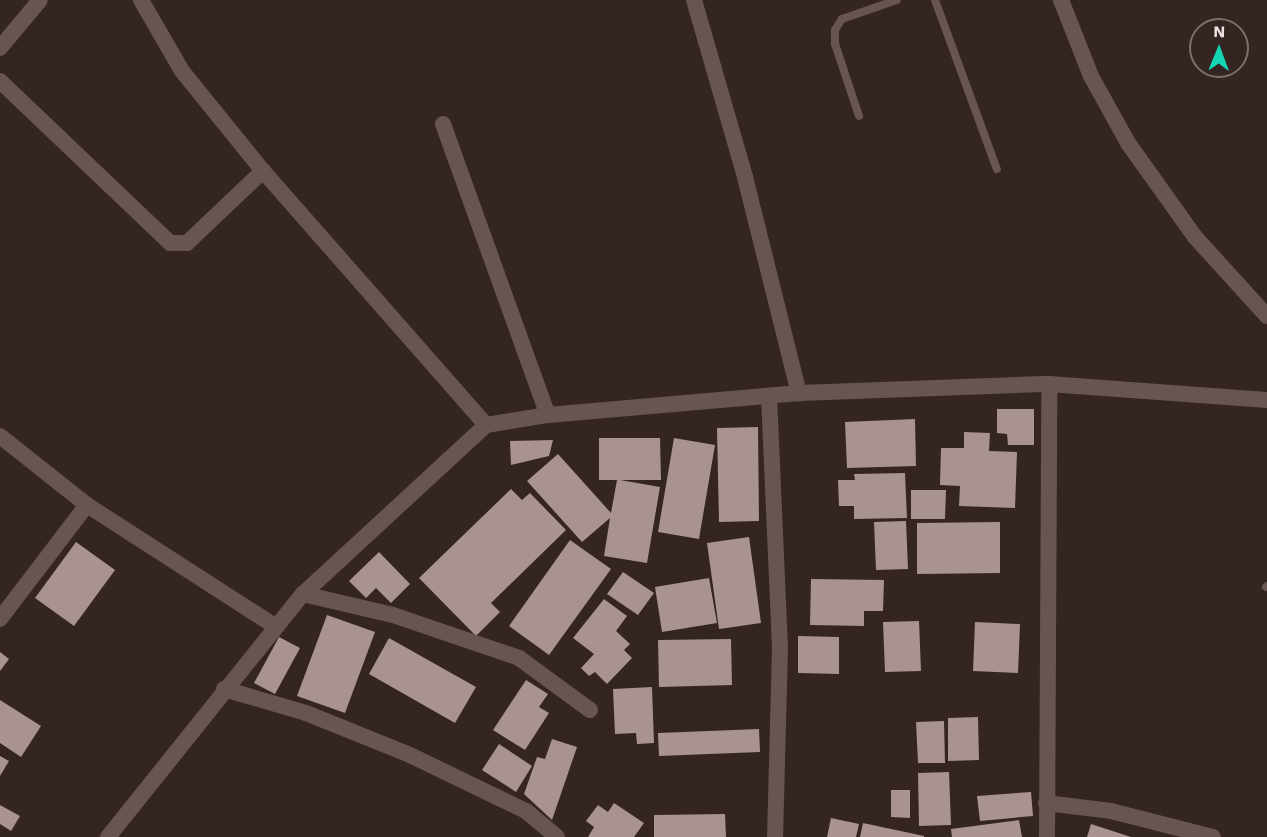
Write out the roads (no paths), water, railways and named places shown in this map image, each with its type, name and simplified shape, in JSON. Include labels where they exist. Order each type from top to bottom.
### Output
[{"type":"street","points":[[0,48],[40,0]]},
{"type":"street","points":[[141,0],[182,70],[263,171],[486,425]]},
{"type":"street","points":[[694,0],[745,177],[799,393]]},
{"type":"street","points":[[1061,0],[1091,76],[1128,143],[1195,237],[1267,316]]},
{"type":"street","points":[[0,81],[170,243],[187,243],[263,171]]},
{"type":"street","points":[[443,124],[548,415]]},
{"type":"street","points":[[1047,837],[1049,384]]},
{"type":"street","points":[[108,837],[224,689],[303,594],[486,425],[548,415],[799,393],[1049,384],[1267,400]]},
{"type":"street","points":[[769,396],[780,648],[775,837]]},
{"type":"street","points":[[0,436],[87,505],[276,627]]},
{"type":"street","points":[[0,619],[87,505]]},
{"type":"street","points":[[303,594],[393,615],[490,646],[519,658],[590,710]]},
{"type":"street","points":[[224,689],[306,713],[410,755],[526,811],[557,837]]},
{"type":"street","points":[[1046,803],[1111,811],[1213,837]]},
{"type":"lane","points":[[859,116],[834,44],[835,30],[842,19],[897,0]]},
{"type":"lane","points":[[935,0],[997,169]]}]
